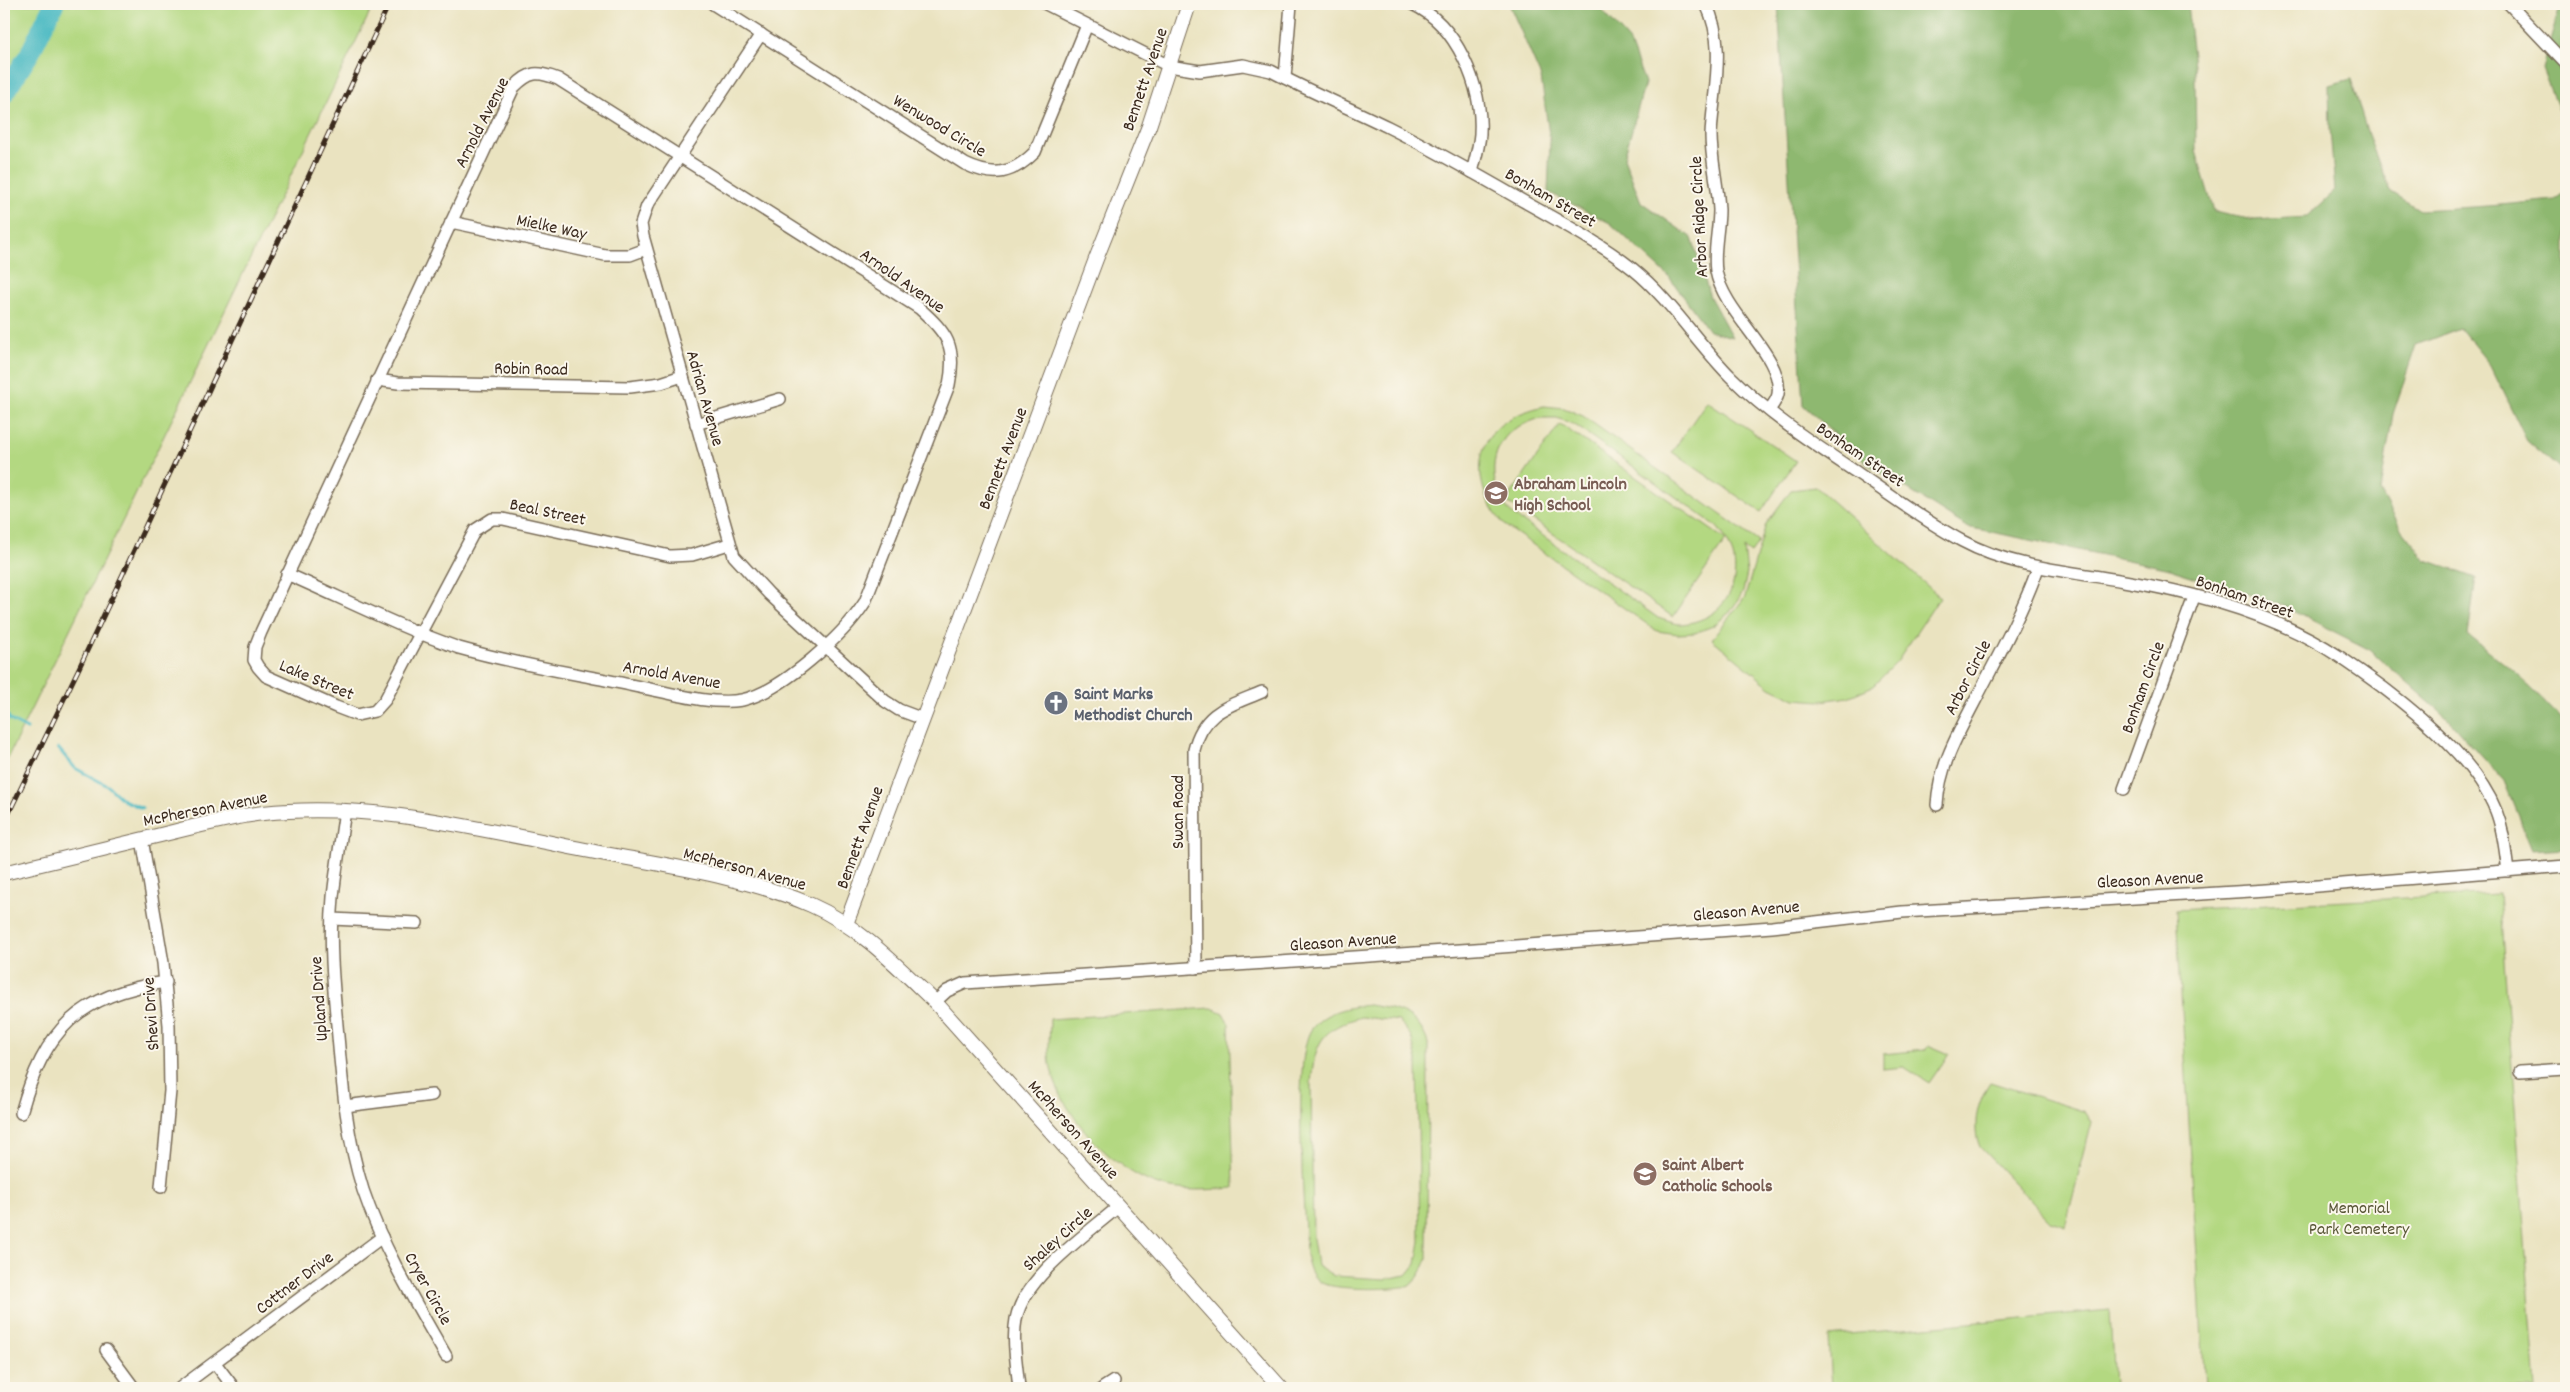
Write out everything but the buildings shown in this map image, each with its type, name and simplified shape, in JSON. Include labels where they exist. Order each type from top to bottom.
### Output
[{"type":"main road","name":"Bennett Avenue","points":[[846,924],[1096,259],[1126,187],[1189,4]]},
{"type":"main road","name":"McPherson Avenue","points":[[4,874],[204,824],[264,813],[345,810],[402,814],[718,878],[791,898],[812,906],[846,924],[882,952],[935,1002],[1281,1388]]},
{"type":"street","name":"Wenwood Circle","points":[[713,4],[965,164],[987,172],[1000,172],[1023,163],[1035,152],[1087,25]]},
{"type":"street","name":"Bonham Street","points":[[1046,4],[1169,66],[1200,71],[1233,65],[1252,66],[1271,71],[1389,128],[1591,239],[1633,269],[1667,302],[1731,377],[1769,410],[1806,438],[1936,527],[1981,550],[2038,568],[2126,581],[2194,597],[2258,617],[2320,645],[2360,671],[2407,707],[2466,763],[2483,787],[2501,826],[2508,871]]},
{"type":"street","points":[[1285,78],[1291,4]]},
{"type":"street","points":[[1412,4],[1444,30],[1468,66],[1476,89],[1480,112],[1480,135],[1472,172]]},
{"type":"street","name":"Arbor Ridge Circle","points":[[1706,4],[1717,31],[1718,47],[1711,135],[1719,210],[1716,270],[1721,289],[1729,305],[1772,364],[1778,381],[1778,396],[1769,410]]},
{"type":"street","points":[[2509,4],[2540,34],[2566,64]]},
{"type":"street","name":"Adrian Avenue","points":[[761,34],[679,156],[644,212],[641,224],[646,249],[734,556],[745,570],[885,701],[899,710],[923,719]]},
{"type":"street","name":"Arnold Avenue","points":[[542,73],[558,79],[918,308],[941,328],[949,344],[952,368],[949,385],[865,602],[854,620],[826,646],[764,693],[742,700],[727,702],[662,691],[482,654],[421,632],[287,574],[451,222],[514,87],[523,78],[531,74],[542,73]]},
{"type":"street","name":"Mielke Way","points":[[451,222],[606,255],[630,255],[646,249]]},
{"type":"street","name":"Robin Road","points":[[378,380],[407,383],[630,386],[661,383],[682,376]]},
{"type":"street","points":[[696,424],[780,399]]},
{"type":"street","name":"Beal Street","points":[[421,632],[475,530],[492,519],[503,519],[670,556],[692,555],[729,544]]},
{"type":"street","name":"Arbor Circle","points":[[1937,806],[1938,785],[1951,748],[2028,596],[2038,568]]},
{"type":"street","name":"Lake Street","points":[[287,574],[255,647],[254,660],[266,676],[296,690],[357,715],[375,711],[385,700],[421,632]]},
{"type":"street","name":"Bonham Circle","points":[[2124,789],[2194,597]]},
{"type":"street","name":"Swan Road","points":[[1196,968],[1194,750],[1198,734],[1207,720],[1216,712],[1262,692]]},
{"type":"street","name":"Upland Drive","points":[[345,810],[332,919],[331,959],[348,1133],[361,1183],[382,1237]]},
{"type":"street","name":"Shevi Drive","points":[[142,839],[148,864],[166,982],[170,1040],[170,1091],[161,1187]]},
{"type":"street","name":"Gleason Avenue","points":[[935,1002],[947,991],[965,983],[1772,927],[1902,912],[2268,890],[2566,866]]},
{"type":"street","points":[[332,919],[417,923]]},
{"type":"street","points":[[21,1113],[36,1066],[50,1043],[77,1014],[112,994],[166,982]]},
{"type":"street","points":[[2520,1072],[2566,1069]]},
{"type":"street","points":[[345,1106],[432,1095]]},
{"type":"street","name":"Shaley Circle","points":[[1019,1388],[1015,1330],[1023,1297],[1040,1276],[1118,1206]]},
{"type":"street","name":"Cryer Circle","points":[[382,1237],[402,1279],[446,1356]]},
{"type":"street","name":"Cottner Drive","points":[[180,1388],[382,1237]]},
{"type":"street","points":[[106,1350],[134,1388]]},
{"type":"street","points":[[215,1363],[234,1388]]},
{"type":"street","points":[[1103,1388],[1114,1381]]},
{"type":"green space","points":[[4,4],[374,4],[4,765]]},
{"type":"green space","points":[[1509,4],[1596,4],[1629,40],[1645,83],[1624,158],[1641,202],[1692,238],[1710,297],[1732,337],[1709,331],[1669,277],[1610,223],[1548,192],[1550,142],[1541,77]]},
{"type":"green space","points":[[1778,4],[2187,4],[2195,74],[2196,151],[2214,212],[2254,220],[2307,217],[2335,191],[2329,85],[2351,79],[2367,132],[2390,191],[2420,210],[2555,200],[2566,192],[2566,468],[2561,470],[2527,441],[2490,365],[2460,328],[2416,345],[2393,414],[2380,491],[2401,529],[2426,560],[2476,578],[2468,635],[2531,689],[2566,725],[2566,848],[2532,850],[2504,781],[2446,717],[2370,650],[2282,605],[2166,568],[1967,527],[1869,465],[1803,405]]},
{"type":"green space","points":[[2561,4],[2566,4],[2566,131],[2542,68]]},
{"type":"green space","points":[[1707,401],[1796,461],[1761,512],[1672,452]]},
{"type":"green space","points":[[1544,406],[1564,408],[1583,416],[1759,542],[1751,553],[1744,548],[1747,573],[1743,592],[1730,612],[1713,626],[1695,633],[1678,634],[1657,631],[1506,526],[1492,507],[1482,485],[1481,461],[1484,449],[1494,431],[1506,421],[1521,413]],"holes":[[[1540,418],[1557,418],[1575,425],[1715,525],[1726,540],[1733,556],[1735,572],[1732,587],[1725,601],[1714,612],[1699,620],[1681,624],[1658,618],[1511,513],[1504,504],[1496,484],[1494,463],[1497,452],[1509,433],[1516,428]]]},
{"type":"green space","points":[[1560,424],[1726,540],[1673,617],[1506,501]]},
{"type":"green space","points":[[1816,487],[1940,597],[1897,662],[1873,686],[1848,697],[1821,701],[1795,699],[1770,687],[1712,639],[1745,597],[1766,524],[1791,490]]},
{"type":"green space","name":"Memorial Park Cemetery","points":[[2499,893],[2536,1388],[2205,1388],[2176,910]]},
{"type":"green space","points":[[1369,1005],[1405,1014],[1418,1025],[1428,1043],[1427,1259],[1420,1275],[1407,1286],[1376,1289],[1326,1285],[1320,1282],[1310,1270],[1306,1255],[1301,1138],[1302,1071],[1305,1046],[1311,1030],[1323,1018],[1337,1011]],"holes":[[[1361,1017],[1399,1021],[1411,1036],[1417,1061],[1420,1241],[1416,1264],[1407,1275],[1385,1279],[1334,1276],[1317,1265],[1313,1238],[1311,1083],[1315,1057],[1322,1039],[1329,1032],[1348,1022]]]},
{"type":"green space","points":[[1212,1008],[1223,1013],[1229,1024],[1234,1188],[1190,1190],[1158,1185],[1132,1173],[1117,1162],[1102,1149],[1075,1119],[1056,1085],[1051,1069],[1049,1051],[1050,1019]]},
{"type":"green space","points":[[1928,1045],[1949,1054],[1929,1083],[1904,1067],[1883,1069],[1883,1054],[1925,1050]]},
{"type":"green space","points":[[1990,1082],[2086,1112],[2092,1122],[2065,1227],[2051,1222],[1980,1147],[1976,1131],[1977,1113],[1982,1097]]},
{"type":"green space","points":[[2110,1310],[2114,1388],[1831,1388],[1828,1336]]},
{"type":"waterway","points":[[4,94],[30,53],[54,4]]},
{"type":"waterway","points":[[4,708],[10,720],[27,729]]},
{"type":"waterway","points":[[58,748],[75,768],[108,786],[123,800],[142,808]]},
{"type":"railway","points":[[4,823],[79,668],[389,4]]},
{"type":"place","name":"Abraham Lincoln High School","points":[[1496,493]]},
{"type":"place","name":"Saint Marks Methodist Church","points":[[1056,703]]},
{"type":"place","name":"Saint Albert Catholic Schools","points":[[1645,1174]]}]
